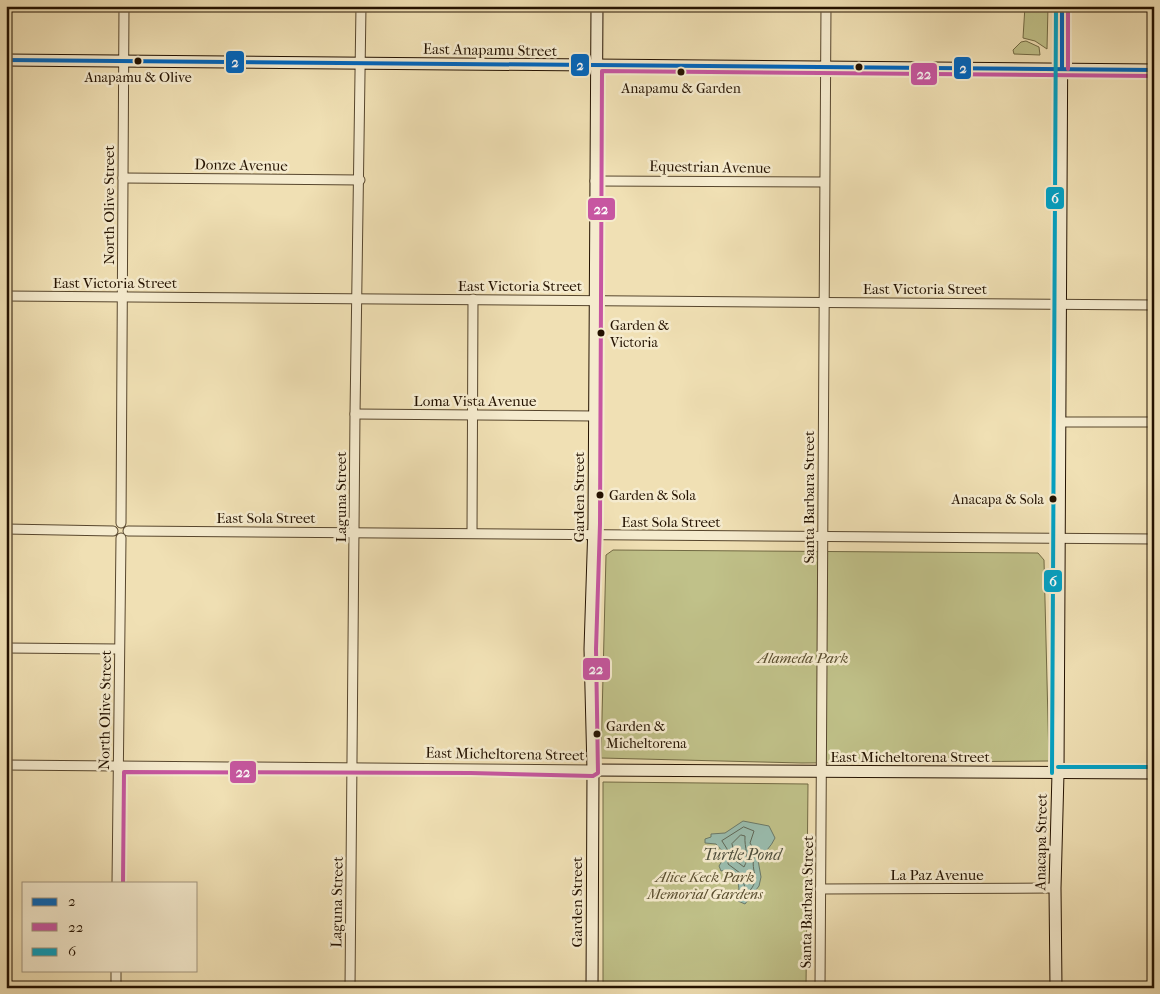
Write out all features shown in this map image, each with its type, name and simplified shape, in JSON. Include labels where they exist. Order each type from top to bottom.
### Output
[{"type":"street","name":"North Olive Street","points":[[121,523],[124,6]]},
{"type":"street","name":"Laguna Street","points":[[350,988],[361,6]]},
{"type":"street","name":"Garden Street","points":[[592,988],[593,770],[590,649],[594,534],[597,6]]},
{"type":"street","name":"Santa Barbara Street","points":[[820,988],[822,771],[820,665],[823,537],[822,417],[825,302],[826,6]]},
{"type":"street","name":"Anacapa Street","points":[[1056,988],[1055,888],[1058,772],[1062,6]]},
{"type":"street","name":"East Anapamu Street","points":[[6,60],[1154,70]]},
{"type":"street","name":"Donze Avenue","points":[[122,178],[360,180]]},
{"type":"street","name":"Equestrian Avenue","points":[[595,181],[824,182]]},
{"type":"street","name":"East Victoria Street","points":[[6,296],[1154,305]]},
{"type":"street","points":[[472,299],[472,533]]},
{"type":"street","name":"Loma Vista Avenue","points":[[355,414],[594,416]]},
{"type":"street","points":[[1060,422],[1154,422]]},
{"type":"street","points":[[121,523],[126,526],[128,531],[126,536],[121,538],[116,537],[113,531],[114,526],[121,523]]},
{"type":"street","points":[[6,529],[113,531]]},
{"type":"street","name":"East Sola Street","points":[[128,531],[1154,539]]},
{"type":"street","name":"North Olive Street","points":[[117,882],[121,538]]},
{"type":"street","points":[[6,648],[119,649]]},
{"type":"street","name":"East Micheltorena Street","points":[[6,765],[1154,773]]},
{"type":"street","name":"La Paz Avenue","points":[[820,889],[1055,888]]},
{"type":"street","points":[[116,972],[116,988]]},
{"type":"green space","points":[[864,6],[973,6],[973,10],[865,11]]},
{"type":"green space","points":[[1025,6],[1048,6],[1047,49],[1035,41],[1023,38]]},
{"type":"green space","points":[[1026,41],[1039,47],[1040,55],[1014,54],[1013,50],[1021,42]]},
{"type":"green space","name":"Alameda Park","points":[[613,550],[1038,553],[1044,560],[1049,761],[802,763],[601,758],[606,555]]},
{"type":"green space","name":"Alice Keck Park Memorial Gardens","points":[[603,782],[808,784],[806,988],[603,988]]},
{"type":"water","name":"Turtle Pond","points":[[743,821],[769,826],[775,838],[758,860],[761,877],[759,886],[745,904],[738,901],[739,891],[735,876],[731,872],[721,871],[719,866],[724,858],[724,853],[716,844],[705,843],[705,839],[711,837],[711,834],[725,833]]},
{"type":"transit line","name":"6","points":[[1052,773],[1056,6]]},
{"type":"transit line","name":"2","points":[[1062,6],[1062,69]]},
{"type":"transit line","name":"22","points":[[1068,6],[1068,69]]},
{"type":"transit line","name":"2","points":[[6,60],[1154,70]]},
{"type":"transit line","name":"22","points":[[123,882],[124,772],[471,773],[593,776],[598,773],[596,649],[600,524],[602,71],[1154,76]]},
{"type":"transit line","name":"6","points":[[1058,767],[1154,767]]},
{"type":"place","name":"Anapamu & Olive","points":[[138,61]]},
{"type":"place","name":"Anapamu & Garden","points":[[681,72]]},
{"type":"place","name":"Garden & Victoria","points":[[601,333]]},
{"type":"place","name":"Garden & Sola","points":[[600,495]]},
{"type":"place","name":"Anacapa & Sola","points":[[1053,499]]},
{"type":"place","name":"Garden & Micheltorena","points":[[597,734]]}]
